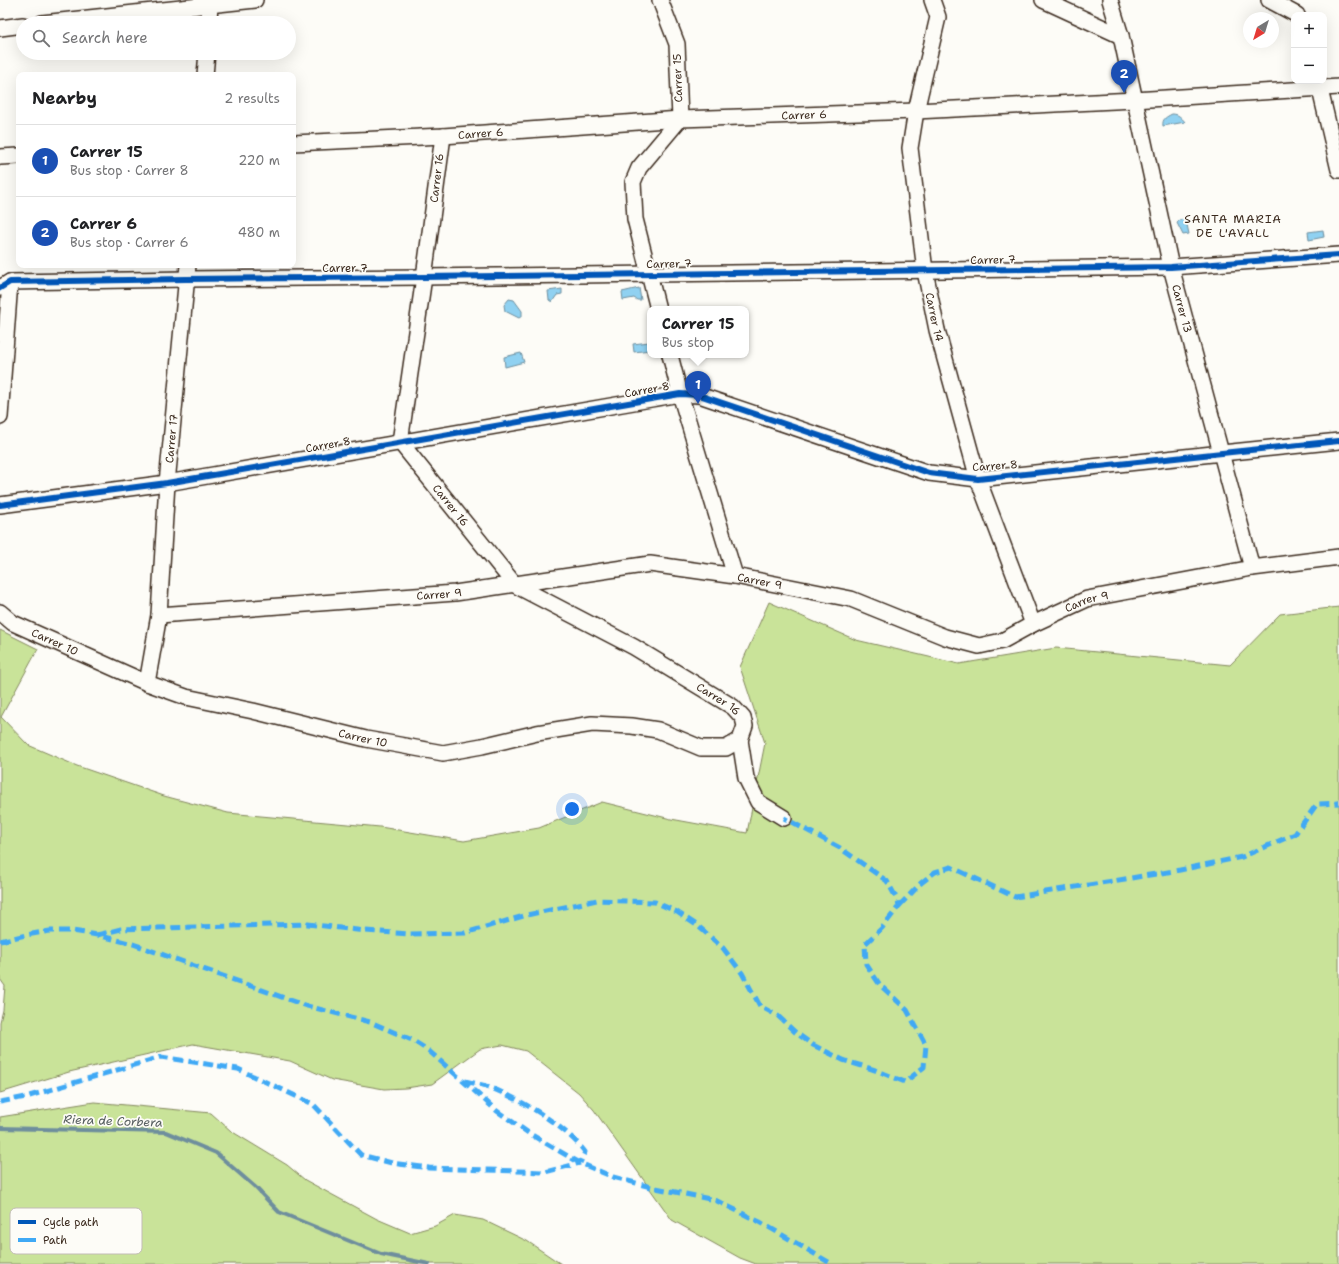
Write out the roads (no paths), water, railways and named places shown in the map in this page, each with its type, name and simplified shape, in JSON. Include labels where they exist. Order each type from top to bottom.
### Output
[{"type":"street","points":[[98,16],[210,2],[255,0]]},
{"type":"street","name":"Carrer 15","points":[[660,0],[676,44],[680,119]]},
{"type":"street","name":"Carrer 14","points":[[932,0],[938,17],[916,111],[910,148],[926,271],[937,330],[978,479],[1033,624]]},
{"type":"street","points":[[1043,0],[1120,36]]},
{"type":"street","name":"Carrer 13","points":[[1110,0],[1120,36],[1171,267],[1252,568]]},
{"type":"street","points":[[1269,0],[1292,12]]},
{"type":"street","points":[[1295,0],[1297,12]]},
{"type":"street","points":[[209,16],[210,2]]},
{"type":"street","points":[[0,28],[16,26]]},
{"type":"street","points":[[205,72],[206,60]]},
{"type":"street","points":[[1319,85],[1339,170]]},
{"type":"street","name":"Carrer 6","points":[[296,143],[443,136],[680,119],[916,111],[1134,100],[1319,85],[1339,87]]},
{"type":"street","points":[[657,306],[635,219],[633,182],[639,168],[680,119]]},
{"type":"street","name":"Carrer 16","points":[[443,136],[400,442],[514,584],[634,647],[733,707],[743,718],[746,726],[740,740]]},
{"type":"street","points":[[0,157],[16,156]]},
{"type":"street","name":"Carrer 7","points":[[5,285],[187,272],[424,277],[926,271],[1171,267],[1339,255]]},
{"type":"street","name":"Carrer 17","points":[[147,683],[159,615],[167,483],[187,272]]},
{"type":"street","points":[[0,417],[5,285]]},
{"type":"street","points":[[671,358],[680,394],[736,576]]},
{"type":"street","name":"Carrer 8","points":[[0,505],[167,483],[680,394],[699,395],[929,473],[978,479],[1339,442]]},
{"type":"street","name":"Carrer 9","points":[[159,615],[455,593],[650,564],[736,576],[851,598],[944,637],[979,646],[1002,641],[1033,624],[1087,599],[1252,568],[1339,557]]},
{"type":"street","name":"Carrer 10","points":[[0,612],[13,623],[147,683],[186,697],[252,711],[366,739],[443,753],[482,746],[537,733],[592,724],[632,726],[658,730],[701,748],[726,748],[740,740]]},
{"type":"street","points":[[740,740],[746,778],[758,802],[784,818]]},
{"type":"water","points":[[1172,114],[1179,116],[1185,122],[1163,126],[1165,118]]},
{"type":"water","points":[[1179,220],[1186,220],[1189,234],[1183,235],[1177,223]]},
{"type":"water","points":[[1323,230],[1324,237],[1309,240],[1308,232]]},
{"type":"water","points":[[639,288],[641,300],[634,298],[623,300],[622,292]]},
{"type":"water","points":[[562,289],[562,294],[557,295],[552,302],[549,300],[548,291]]},
{"type":"water","points":[[509,299],[514,300],[522,311],[522,316],[519,318],[505,311],[504,305]]},
{"type":"water","points":[[647,342],[647,350],[634,352],[633,344]]},
{"type":"water","points":[[521,353],[524,362],[505,367],[504,357]]},
{"type":"waterway","name":"Riera de Corbera","points":[[0,1128],[166,1132],[216,1153],[255,1187],[279,1212],[381,1254],[429,1264]]},
{"type":"place","name":"Carrer 6","points":[[1124,93]]},
{"type":"place","name":"Carrer 15","points":[[698,404]]},
{"type":"district","name":"SANTA MARIA DE L'AVALL","points":[[1233,226]]}]
